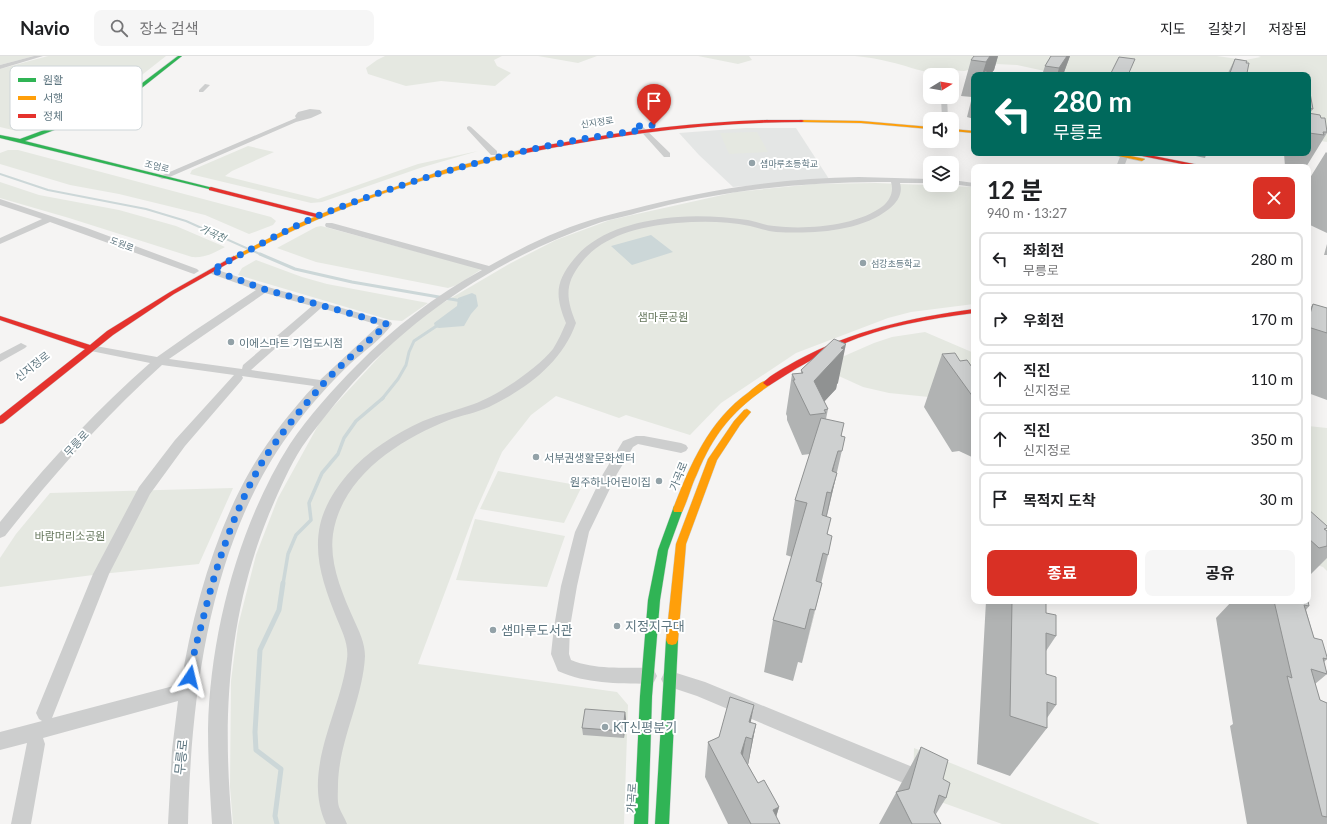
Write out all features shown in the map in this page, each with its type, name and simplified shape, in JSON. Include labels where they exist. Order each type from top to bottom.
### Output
[{"type":"street","points":[[0,67],[40,56]]},
{"type":"street","points":[[142,83],[172,56]]},
{"type":"street","points":[[142,84],[180,56]]},
{"type":"street","points":[[201,91],[207,86]]},
{"type":"street","name":"신지정로","points":[[209,268],[281,227],[420,174],[572,136],[723,119],[779,116],[832,117],[923,123]]},
{"type":"street","points":[[162,177],[299,118]]},
{"type":"street","name":"신지정로","points":[[640,128],[796,121],[846,121],[923,127]]},
{"type":"street","points":[[959,127],[971,128]]},
{"type":"street","points":[[469,128],[496,155]]},
{"type":"street","points":[[640,128],[667,155]]},
{"type":"street","points":[[3,145],[42,130]]},
{"type":"street","points":[[959,131],[971,132]]},
{"type":"street","name":"조엄로","points":[[0,136],[314,215]]},
{"type":"street","points":[[1132,156],[1168,164]]},
{"type":"street","points":[[1134,156],[1186,164]]},
{"type":"street","points":[[222,824],[218,784],[218,700],[229,621],[248,551],[270,494],[296,446],[334,396],[375,352],[444,297],[489,269],[553,238],[596,222],[691,198],[746,188],[832,180],[923,181]]},
{"type":"street","points":[[337,824],[329,808],[327,778],[332,748],[354,680],[357,655],[353,637],[336,598],[325,555],[328,525],[334,504],[348,482],[372,458],[421,426],[447,416],[484,405],[539,370],[558,350],[568,333],[571,322],[564,306],[562,296],[564,284],[569,272],[586,250],[602,239],[642,226],[676,220],[728,221],[774,228],[798,229],[851,223],[882,211],[896,197],[897,189],[895,181]]},
{"type":"street","points":[[959,183],[971,184]]},
{"type":"street","name":"도원로","points":[[0,202],[84,230],[194,271]]},
{"type":"street","points":[[0,421],[84,346],[118,318],[194,271],[226,263],[291,230],[314,215]]},
{"type":"street","points":[[0,241],[49,219]]},
{"type":"street","points":[[329,225],[489,269]]},
{"type":"street","points":[[68,353],[84,346],[164,298],[209,268]]},
{"type":"street","name":"무릉로","points":[[178,824],[179,775],[192,663],[210,590],[231,530],[250,485],[276,442],[323,384],[387,324],[264,289],[209,268]]},
{"type":"street","name":"무릉로","points":[[0,532],[52,469],[93,425],[160,361],[264,289]]},
{"type":"street","points":[[247,368],[316,308]]},
{"type":"street","name":"가곡로","points":[[764,397],[792,373],[816,357],[859,339],[971,312]]},
{"type":"street","name":"가곡로","points":[[662,824],[659,678],[659,567],[666,537],[700,454],[725,418],[735,408],[786,369],[816,351],[845,338],[881,327],[916,319],[961,315],[971,317]]},
{"type":"street","points":[[0,318],[84,346],[160,361],[276,379],[323,384]]},
{"type":"street","points":[[0,359],[21,346]]},
{"type":"street","points":[[45,713],[101,574],[144,491],[180,443],[237,378]]},
{"type":"street","name":"가곡로","points":[[641,824],[659,678],[671,650],[681,544],[713,458],[737,423],[753,406]]},
{"type":"street","points":[[681,448],[644,440],[636,440],[628,444],[610,474],[582,532],[569,586],[562,627],[560,654],[564,665],[590,674],[659,678],[699,688],[908,775]]},
{"type":"street","points":[[700,454],[713,458]]},
{"type":"street","points":[[0,741],[188,690]]},
{"type":"street","points":[[21,824],[36,744]]},
{"type":"shaded area","points":[[746,128],[796,128],[829,179],[733,187],[699,155],[679,133]]},
{"type":"shaded area","points":[[651,235],[673,252],[632,265],[611,246]]},
{"type":"shaded area","points":[[472,293],[476,295],[478,306],[464,326],[435,327],[434,323],[457,306],[458,298]]},
{"type":"green space","points":[[0,56],[34,56],[0,65]]},
{"type":"green space","points":[[48,56],[166,56],[142,75],[142,66],[11,66]]},
{"type":"green space","points":[[385,56],[502,56],[494,60],[497,66],[511,73],[495,86],[441,81],[406,86],[368,74],[366,68]]},
{"type":"green space","points":[[538,56],[597,56],[578,63]]},
{"type":"green space","points":[[698,56],[749,56],[752,60],[738,64]]},
{"type":"green space","points":[[855,56],[1217,56],[1245,60],[1261,57],[1258,56],[1327,56],[1327,142],[1311,139],[1311,72],[1049,72],[1017,65],[996,64],[964,71],[959,71],[959,68],[923,68],[923,71],[882,60]]},
{"type":"green space","points":[[10,66],[10,129],[0,127],[0,69]]},
{"type":"green space","points":[[757,132],[768,152],[729,154],[720,133]]},
{"type":"green space","points":[[248,146],[274,152],[232,171],[225,176],[318,199],[418,164],[478,151],[420,168],[322,202],[311,203],[190,174],[192,170]]},
{"type":"green space","points":[[8,150],[18,150],[271,217],[276,221],[273,225],[249,234],[205,215],[119,194],[70,185],[0,164],[0,153]]},
{"type":"green space","points":[[0,182],[39,195],[119,210],[176,226],[225,247],[205,256],[192,257],[0,198]]},
{"type":"green space","name":"샘마루공원","points":[[876,183],[923,185],[923,192],[959,192],[959,186],[971,187],[971,304],[911,312],[888,318],[796,353],[721,403],[690,435],[626,415],[619,418],[556,396],[531,415],[502,452],[474,515],[418,664],[617,692],[628,705],[624,824],[233,824],[230,787],[231,681],[238,626],[256,555],[278,498],[321,420],[390,345],[424,314],[511,263],[556,240],[610,220],[736,192],[814,184]]},
{"type":"green space","points":[[321,226],[482,269],[457,285],[448,288],[316,262],[277,248],[316,227]]},
{"type":"green space","points":[[256,260],[302,277],[327,284],[428,303],[402,321],[390,320],[238,275],[242,268]]},
{"type":"green space","points":[[925,332],[971,352],[971,409],[949,399],[889,393],[863,387],[819,367],[874,343],[892,337]]},
{"type":"green space","points":[[1311,426],[1327,428],[1327,571],[1323,567],[1311,563]]},
{"type":"green space","points":[[498,471],[582,486],[564,523],[480,509]]},
{"type":"green space","name":"바람머리소공원","points":[[233,488],[199,564],[101,574],[0,587],[0,558],[16,534],[50,493]]},
{"type":"green space","points":[[475,519],[565,536],[547,587],[456,580]]},
{"type":"green space","points":[[914,748],[1100,824],[1002,824],[913,792]]},
{"type":"building","points":[[974,56],[990,56],[986,62],[971,60]]},
{"type":"building","points":[[1051,56],[1067,56],[1059,68],[1045,66]]},
{"type":"building","points":[[1119,57],[1135,59],[1129,72],[1112,72]]},
{"type":"building","points":[[1235,59],[1247,61],[1246,63],[1249,63],[1247,72],[1230,72]]},
{"type":"building","points":[[1311,98],[1313,109],[1311,109]]},
{"type":"building","points":[[1311,114],[1320,115],[1321,118],[1325,118],[1327,132],[1323,132],[1324,135],[1311,133]]},
{"type":"building","points":[[1313,304],[1327,308],[1327,333],[1311,328],[1311,310]]},
{"type":"building","points":[[834,339],[846,344],[841,348],[844,349],[814,381],[828,409],[824,410],[826,413],[810,415],[793,380],[795,380],[792,374],[803,373],[801,370]]},
{"type":"building","points":[[955,353],[960,361],[967,360],[971,366],[971,394],[942,354]]},
{"type":"building","points":[[821,418],[844,423],[841,436],[845,437],[842,451],[838,451],[832,471],[837,473],[831,493],[827,492],[822,515],[831,518],[827,534],[832,536],[828,555],[823,553],[816,581],[822,583],[815,610],[810,609],[805,629],[773,620],[807,503],[795,500]]},
{"type":"building","points":[[1311,512],[1327,526],[1327,528],[1324,529],[1327,531],[1327,546],[1319,548],[1311,541]]},
{"type":"building","points":[[1012,604],[1046,604],[1046,613],[1056,615],[1056,636],[1046,633],[1046,674],[1056,677],[1056,705],[1047,702],[1047,728],[1010,716]]},
{"type":"building","points":[[1275,604],[1309,604],[1309,606],[1304,605],[1314,638],[1322,640],[1327,657],[1327,659],[1323,658],[1327,674],[1311,669],[1320,700],[1327,703],[1327,817],[1322,816],[1287,676],[1292,678]]},
{"type":"building","points":[[730,697],[754,705],[749,722],[756,724],[752,739],[746,737],[741,753],[758,783],[764,780],[779,807],[773,810],[780,824],[751,824],[708,742],[719,737]]},
{"type":"building","name":"KT신평분기","points":[[585,709],[625,712],[623,731],[582,728]]},
{"type":"building","points":[[921,747],[948,760],[943,779],[950,783],[946,798],[939,795],[934,812],[941,824],[912,824],[896,792],[909,789]]},
{"type":"waterway","name":"가곡천","points":[[0,174],[48,190],[146,209],[186,221],[262,255]]},
{"type":"waterway","name":"가곡천","points":[[260,254],[295,269],[352,282],[462,301]]},
{"type":"waterway","points":[[382,399],[398,379],[406,365],[409,352],[414,341],[438,325]]},
{"type":"waterway","points":[[283,584],[288,554],[296,535],[311,520],[309,503],[322,473],[338,454],[344,438],[356,421],[382,399]]},
{"type":"waterway","points":[[277,824],[275,816],[281,769],[256,750],[255,732],[260,650],[279,610],[283,583]]},
{"type":"traffic: fast","points":[[142,85],[180,56]]},
{"type":"traffic: fast","points":[[20,141],[49,130]]},
{"type":"traffic: fast","points":[[0,136],[211,189]]},
{"type":"traffic: fast","points":[[641,824],[646,696],[654,600],[663,550],[678,509]]},
{"type":"traffic: fast","points":[[662,824],[672,640]]},
{"type":"traffic: slow","points":[[802,121],[861,122],[923,127]]},
{"type":"traffic: slow","points":[[959,131],[971,132]]},
{"type":"traffic: slow","points":[[234,258],[293,228],[342,207],[449,170],[521,152]]},
{"type":"traffic: slow","points":[[1124,156],[1142,159]]},
{"type":"traffic: slow","points":[[678,509],[698,462],[717,428],[739,403],[767,383]]},
{"type":"traffic: slow","points":[[672,640],[681,544],[713,459],[737,423],[747,412]]},
{"type":"traffic: jam","points":[[521,152],[626,133],[696,125],[732,122],[802,121]]},
{"type":"traffic: jam","points":[[1146,156],[1190,164]]},
{"type":"traffic: jam","points":[[211,189],[319,216]]},
{"type":"traffic: jam","points":[[0,421],[110,333],[172,293],[234,258]]},
{"type":"traffic: jam","points":[[767,383],[817,353],[866,333],[917,320],[971,311]]},
{"type":"traffic: jam","points":[[0,318],[90,348]]},
{"type":"place","name":"샘마루초등학교","points":[[752,163]]},
{"type":"place","name":"섬강초등학교","points":[[863,263]]},
{"type":"place","name":"이에스마트 기업도시점","points":[[231,342]]},
{"type":"place","name":"서부권생활문화센터","points":[[536,457]]},
{"type":"place","name":"원주하나어린이집","points":[[659,481]]},
{"type":"place","name":"지정지구대","points":[[617,626]]},
{"type":"place","name":"샘마루도서관","points":[[493,630]]},
{"type":"place","name":"KT신평분기","points":[[605,727]]},
{"type":"route","points":[[190,677],[210,590],[233,524],[250,485],[276,442],[323,384],[387,324],[264,289],[212,270],[319,216],[447,170],[528,150],[570,141],[642,130],[639,126],[654,125]]}]
